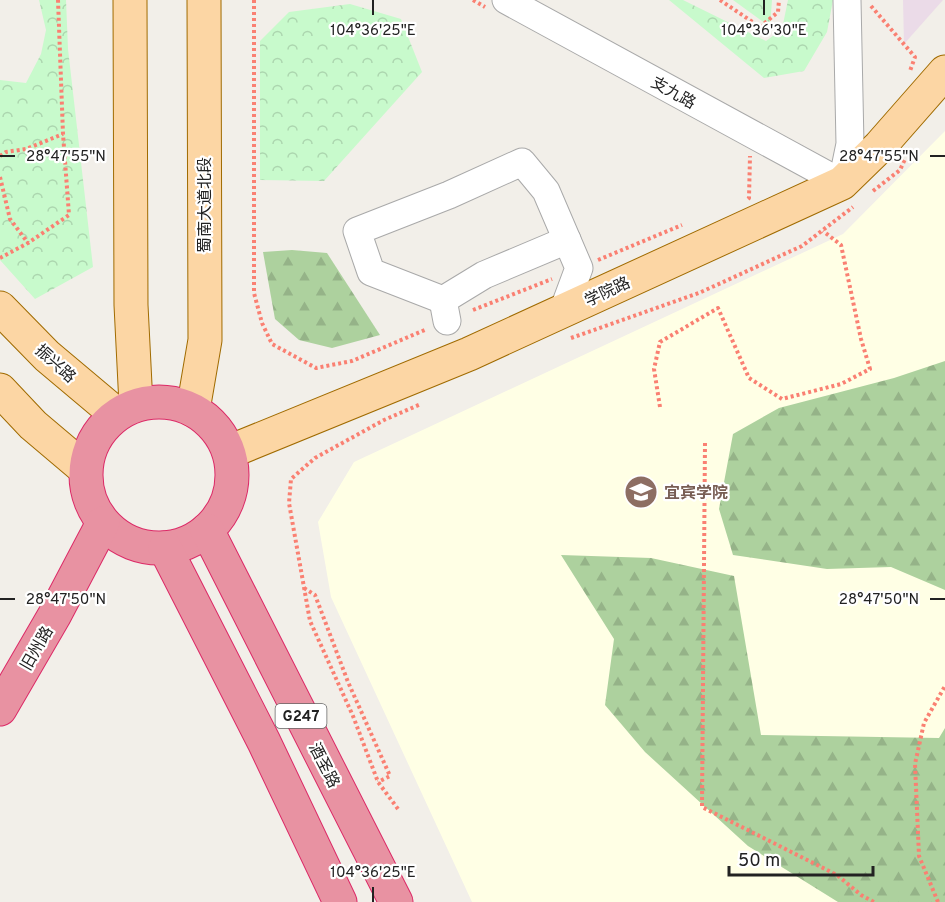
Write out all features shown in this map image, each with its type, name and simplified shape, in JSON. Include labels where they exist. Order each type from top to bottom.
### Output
[{"type":"highway","points":[[155,401],[175,403],[193,410],[208,420],[221,435],[229,452],[233,473],[230,494],[221,514],[207,530],[188,542],[165,548],[142,546],[121,538],[103,523],[92,507],[86,488],[85,469],[90,448],[101,429],[126,410],[155,401]]},
{"type":"highway","name":"旧州路","points":[[0,709],[54,616],[103,523]]},
{"type":"highway","name":"酒圣路","points":[[207,530],[396,902]]},
{"type":"highway","name":"G247","points":[[165,548],[264,742],[340,902]]},
{"type":"main road","points":[[126,410],[131,305],[130,0]]},
{"type":"main road","name":"蜀南大道北段","points":[[193,410],[205,340],[204,0]]},
{"type":"main road","name":"学院路","points":[[229,452],[469,354],[562,326],[856,193],[880,146],[945,72]]},
{"type":"main road","name":"振兴路","points":[[0,308],[47,356],[126,410]]},
{"type":"main road","points":[[0,390],[33,425],[85,469]]},
{"type":"street","points":[[856,193],[850,144],[857,1]]},
{"type":"street","name":"支九路","points":[[500,6],[856,193]]},
{"type":"street","points":[[562,326],[579,268],[567,240],[546,191],[522,162],[449,195],[357,231],[371,272],[445,310],[484,275],[567,240]]},
{"type":"path","points":[[0,258],[28,243],[69,215],[63,134],[58,0]]},
{"type":"path","points":[[254,0],[254,293],[262,322],[272,344],[316,368],[352,362],[445,310],[579,268],[686,224]]},
{"type":"path","points":[[473,0],[500,6]]},
{"type":"path","points":[[720,0],[760,27],[778,12],[779,0]]},
{"type":"path","points":[[857,1],[915,57],[908,76]]},
{"type":"path","points":[[562,326],[699,293],[802,246],[845,215],[856,193],[900,170],[911,144],[898,125]]},
{"type":"path","points":[[0,156],[6,152],[26,149],[63,134]]},
{"type":"path","points":[[739,202],[749,198],[750,155]]},
{"type":"path","points":[[0,177],[10,219],[28,243]]},
{"type":"path","points":[[660,407],[654,369],[660,342],[718,308],[749,378],[782,399],[841,384],[870,369],[861,339],[841,245],[823,231]]},
{"type":"path","points":[[398,809],[378,782],[353,716],[310,621],[289,503],[291,479],[315,458],[384,420],[426,402]]},
{"type":"path","points":[[705,443],[702,807],[837,875],[861,895],[874,902]]},
{"type":"path","points":[[304,588],[315,595],[348,681],[390,776],[378,782]]},
{"type":"path","points":[[938,902],[919,856],[915,764],[924,723],[945,686]]},
{"type":"shaded area","points":[[903,0],[943,0],[904,44]]},
{"type":"shaded area","name":"宜宾学院","points":[[945,131],[945,902],[472,902],[331,597],[318,522],[354,462],[843,234]]},
{"type":"green space","points":[[39,0],[66,0],[68,49],[93,267],[35,299],[0,260],[0,80],[26,83],[41,54],[46,30]]},
{"type":"green space","points":[[669,0],[683,0],[766,41],[782,29],[788,0],[833,0],[827,32],[804,71],[764,78]]},
{"type":"green space","points":[[733,0],[772,0],[770,27]]},
{"type":"green space","points":[[350,4],[401,19],[422,72],[324,181],[260,180],[260,41],[289,12]]},
{"type":"green space","points":[[292,250],[327,253],[380,335],[332,348],[299,340],[275,319],[263,252]]},
{"type":"green space","points":[[945,361],[945,590],[891,567],[827,569],[733,555],[719,509],[733,434],[779,408],[894,378]]},
{"type":"green space","points":[[561,555],[651,558],[734,576],[761,735],[939,738],[945,728],[945,902],[838,902],[748,846],[645,752],[605,705],[614,639]]},
{"type":"place","name":"宜宾学院","points":[[641,492]]}]
